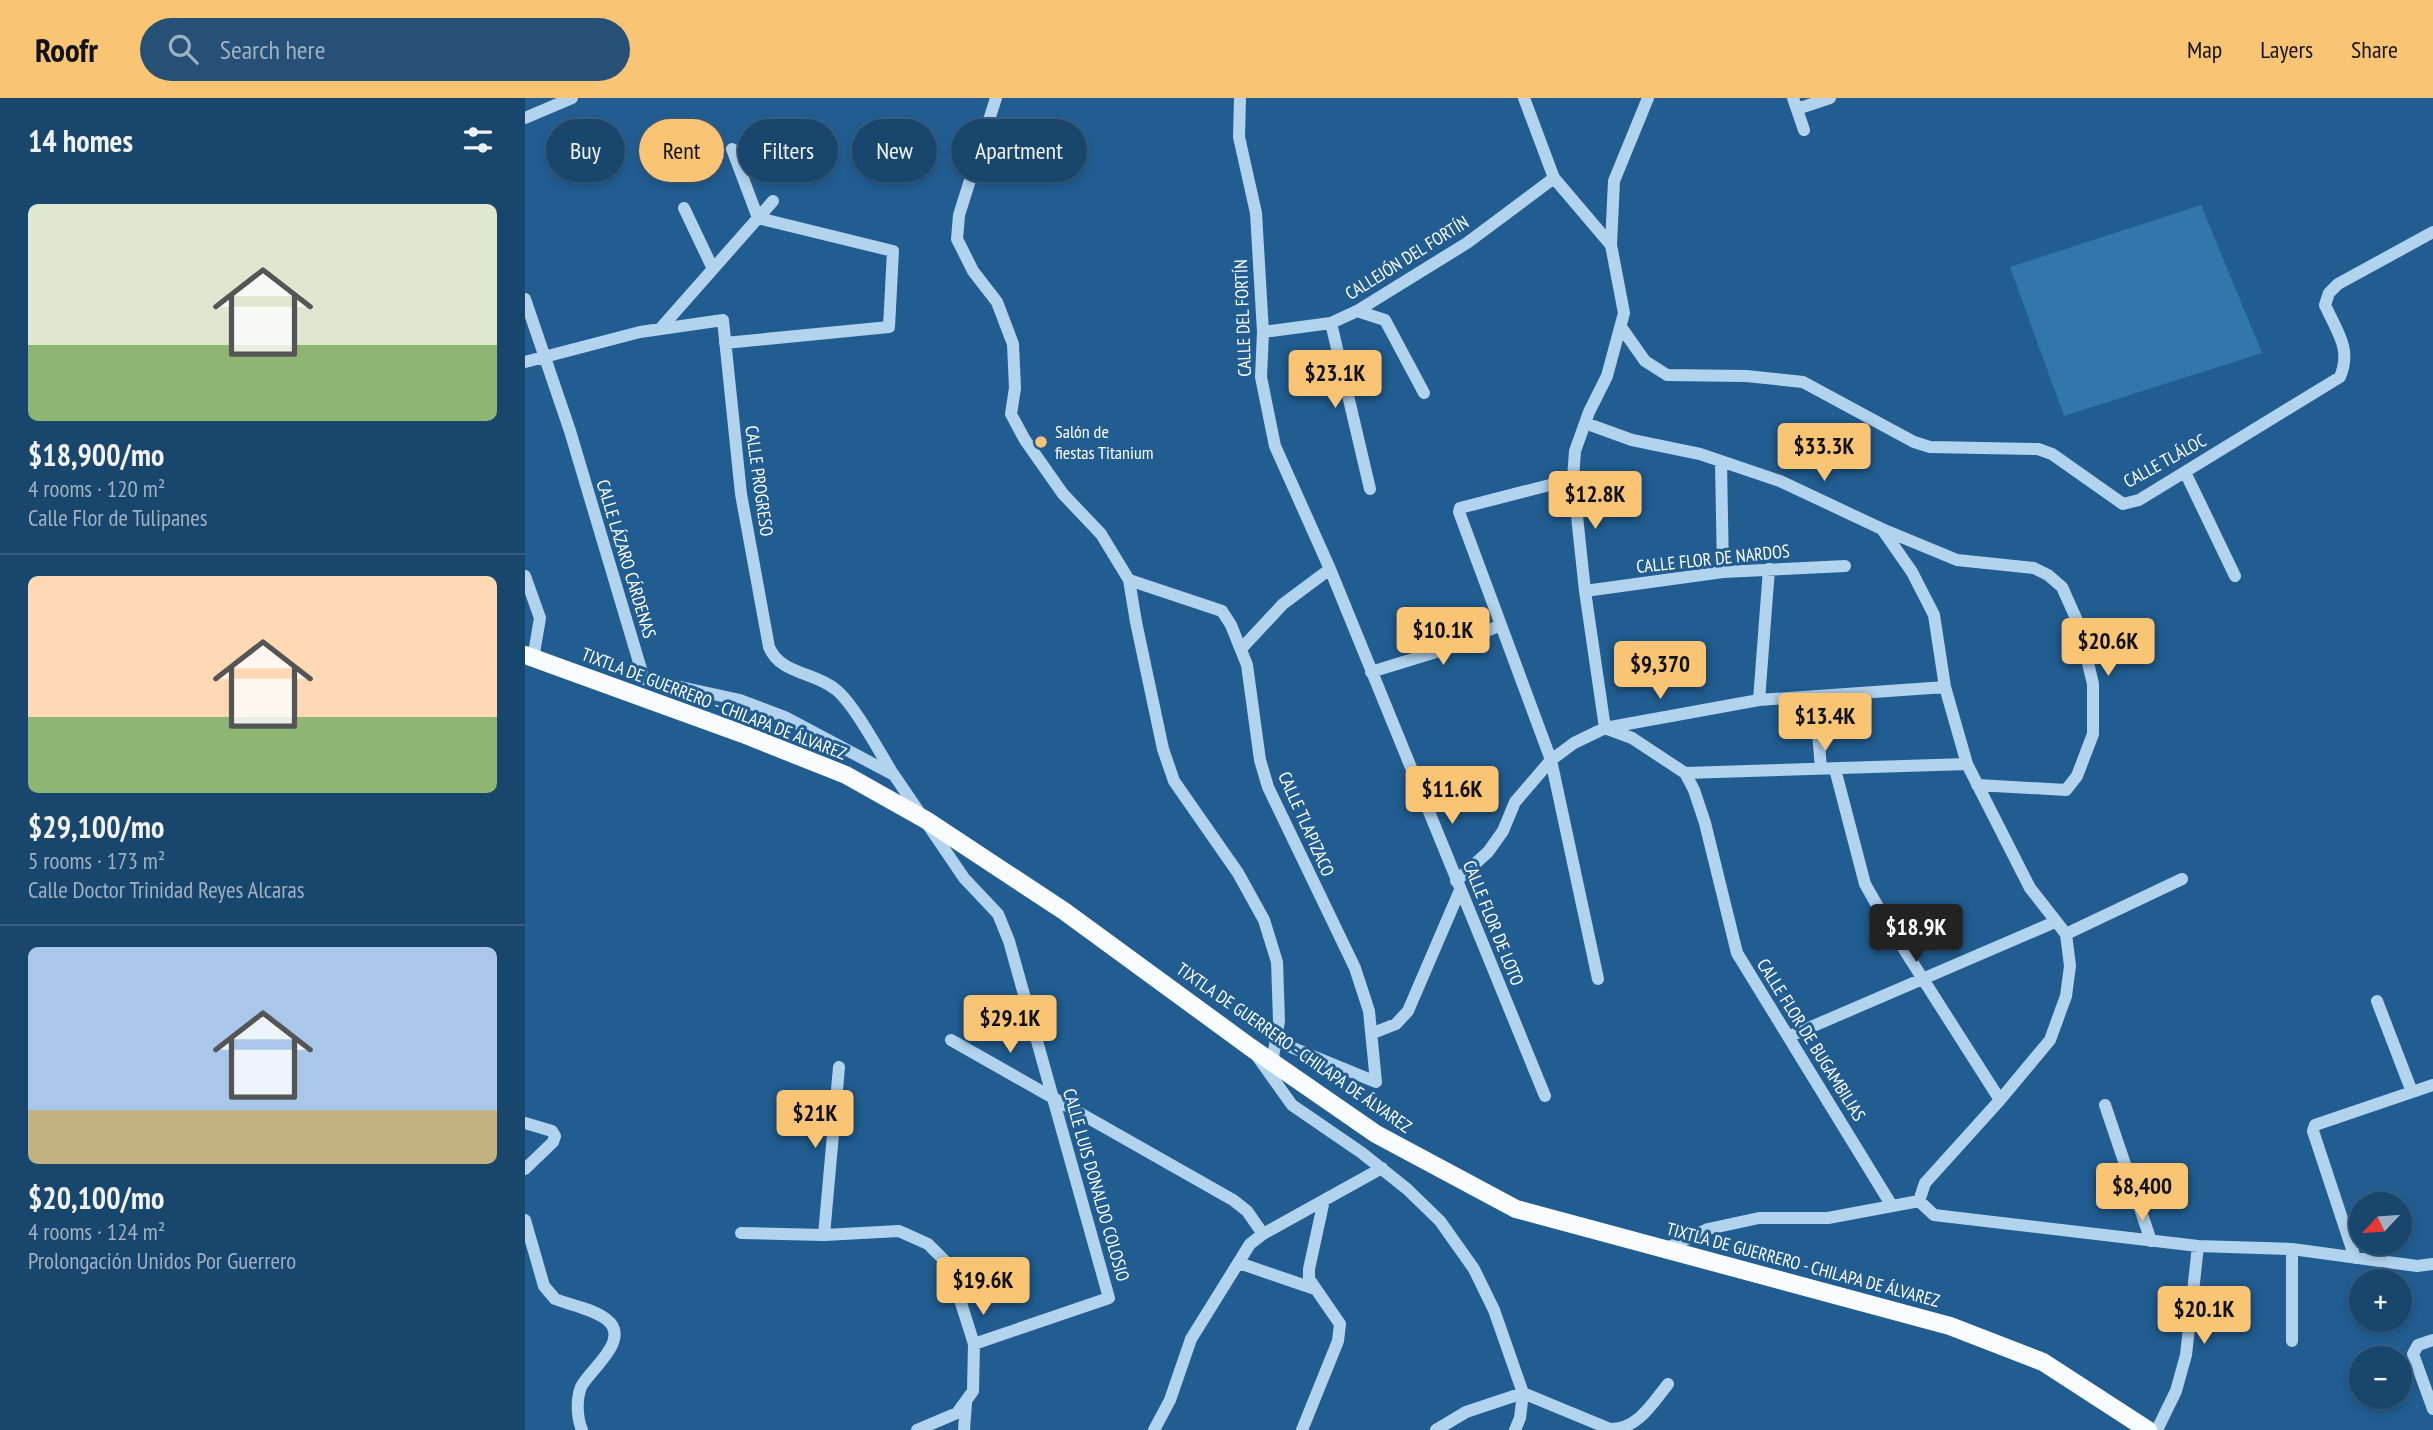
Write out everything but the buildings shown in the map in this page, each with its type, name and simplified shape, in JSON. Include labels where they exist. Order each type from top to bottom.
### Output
[{"type":"main road","name":"TIXTLA DE GUERRERO - CHILAPA DE ÁLVAREZ","points":[[529,657],[743,734],[846,775],[926,820],[1064,911],[1272,1063],[1376,1134],[1516,1209],[1950,1326],[2043,1362],[2148,1430]]},
{"type":"street","points":[[525,118],[572,98]]},
{"type":"street","points":[[996,98],[959,215],[957,239],[973,271],[997,302],[1013,344],[1015,388],[1011,414],[1063,494],[1101,534],[1129,580],[1160,736],[1174,781],[1238,873],[1264,920],[1277,962],[1279,1021],[1272,1063]]},
{"type":"street","name":"CALLE DEL FORTÍN","points":[[1240,98],[1239,137],[1257,213],[1263,332],[1262,377],[1275,446],[1330,569]]},
{"type":"street","points":[[1524,98],[1554,178],[1611,245]]},
{"type":"street","points":[[1605,727],[1585,591],[1573,479],[1575,451],[1607,376],[1624,313],[1611,245],[1614,181],[1649,98]]},
{"type":"street","points":[[1804,130],[1795,104],[1830,98]]},
{"type":"street","points":[[732,149],[758,218]]},
{"type":"street","name":"CALLEJÓN DEL FORTÍN","points":[[1263,332],[1331,323],[1357,311],[1467,243],[1554,178]]},
{"type":"street","points":[[525,362],[660,329],[773,201]]},
{"type":"street","points":[[684,208],[713,269]]},
{"type":"street","points":[[725,343],[889,327],[893,251],[758,218]]},
{"type":"street","name":"CALLE TLÁLOC","points":[[1621,327],[1644,361],[1667,376],[1746,376],[1803,382],[1914,442],[1930,447],[2038,449],[2052,454],[2123,504],[2139,500],[2340,377],[2346,363],[2346,352],[2325,305],[2329,293],[2338,284],[2433,232]]},
{"type":"street","name":"CALLE LÁZARO CÁRDENAS","points":[[525,299],[570,431],[644,679],[740,700],[785,718],[894,775],[926,820]]},
{"type":"street","points":[[1357,311],[1385,320],[1424,393]]},
{"type":"street","name":"CALLE PROGRESO","points":[[660,329],[723,320],[741,494],[769,647],[773,657],[786,666],[835,688],[848,703],[894,775]]},
{"type":"street","points":[[1331,323],[1370,489]]},
{"type":"street","points":[[1585,423],[1632,440],[1700,454],[1780,481],[1958,560],[2034,568],[2061,587],[2079,625],[2093,684],[2093,734],[2077,776],[2066,790],[1976,785]]},
{"type":"street","points":[[1721,461],[1723,572]]},
{"type":"street","points":[[2185,472],[2235,576]]},
{"type":"street","points":[[1573,479],[1460,508],[1459,512],[1551,760],[1598,979]]},
{"type":"street","points":[[1882,528],[1912,572],[1934,615],[1945,687],[1966,764],[2030,888],[2066,934],[2070,966],[2066,996],[2050,1040],[1925,1183],[1920,1201]]},
{"type":"street","name":"CALLE FLOR DE NARDOS","points":[[1585,591],[1723,572],[1845,566]]},
{"type":"street","points":[[1241,649],[1283,604],[1330,569]]},
{"type":"street","name":"CALLE FLOR DE LOTO","points":[[1330,569],[1545,1096]]},
{"type":"street","points":[[1759,700],[1769,569]]},
{"type":"street","points":[[525,576],[540,618],[529,657]]},
{"type":"street","name":"CALLE TLAPIZACO","points":[[1129,580],[1222,611],[1231,625],[1247,665],[1260,760],[1268,787],[1355,968],[1369,1011],[1376,1082],[1276,1041]]},
{"type":"street","points":[[1371,672],[1436,652],[1501,625]]},
{"type":"street","points":[[1373,1033],[1396,1024],[1408,1011],[1458,886],[1503,831],[1515,802],[1551,760],[1574,743],[1605,727],[1759,700],[1945,687]]},
{"type":"street","points":[[1815,696],[1821,769]]},
{"type":"street","points":[[1605,727],[1632,738],[1685,773],[1966,764]]},
{"type":"street","points":[[1835,769],[1865,884],[2000,1100]]},
{"type":"street","name":"CALLE FLOR DE BUGAMBILIAS","points":[[1685,773],[1705,823],[1737,953],[1892,1206]]},
{"type":"street","name":"CALLE LUIS DONALDO COLOSIO","points":[[926,820],[964,878],[998,914],[1009,941],[1109,1298],[974,1344]]},
{"type":"street","points":[[2066,934],[2182,879]]},
{"type":"street","points":[[1790,1036],[2055,922]]},
{"type":"street","points":[[2377,1002],[2412,1092]]},
{"type":"street","points":[[951,1041],[1233,1200],[1247,1210],[1263,1234]]},
{"type":"street","points":[[1250,1047],[1292,1105],[1407,1189],[1440,1221],[1474,1269],[1494,1310],[1523,1393],[1520,1418],[1515,1430]]},
{"type":"street","points":[[824,1235],[839,1067]]},
{"type":"street","points":[[2355,1258],[2313,1131],[2315,1125],[2433,1085]]},
{"type":"street","points":[[2105,1105],[2151,1241]]},
{"type":"street","points":[[525,1124],[552,1131],[555,1136],[553,1142],[525,1169]]},
{"type":"street","points":[[1361,1153],[1376,1134]]},
{"type":"street","points":[[1154,1430],[1170,1400],[1191,1339],[1250,1244],[1263,1234],[1381,1168]]},
{"type":"street","points":[[1302,1430],[1339,1341],[1340,1324],[1309,1279],[1308,1269],[1324,1200]]},
{"type":"street","points":[[1664,1250],[1708,1229],[1759,1218],[1828,1218],[1920,1201]]},
{"type":"street","points":[[1920,1201],[1934,1215],[2198,1246],[2292,1249],[2417,1266],[2433,1264]]},
{"type":"street","points":[[525,1220],[544,1286],[549,1294],[555,1299],[605,1318],[612,1325],[615,1335],[613,1345],[582,1387],[577,1407],[582,1430]]},
{"type":"street","points":[[741,1233],[824,1235],[899,1231],[928,1244],[949,1265],[974,1344],[973,1391],[957,1413],[917,1430]]},
{"type":"street","points":[[2157,1430],[2176,1391],[2186,1355],[2198,1246]]},
{"type":"street","points":[[2292,1249],[2292,1341]]},
{"type":"street","points":[[1239,1263],[1315,1289]]},
{"type":"street","points":[[2433,1340],[2418,1345],[2413,1354],[2433,1409]]},
{"type":"street","points":[[1442,1428],[1466,1412],[1523,1393],[1610,1429],[1624,1429],[1637,1421],[1668,1384]]},
{"type":"street","points":[[964,1430],[966,1403]]},
{"type":"shaded area","points":[[2201,205],[2262,353],[2064,416],[2010,267]]},
{"type":"place","name":"Salón de fiestas Titanium","points":[[1041,442]]}]
